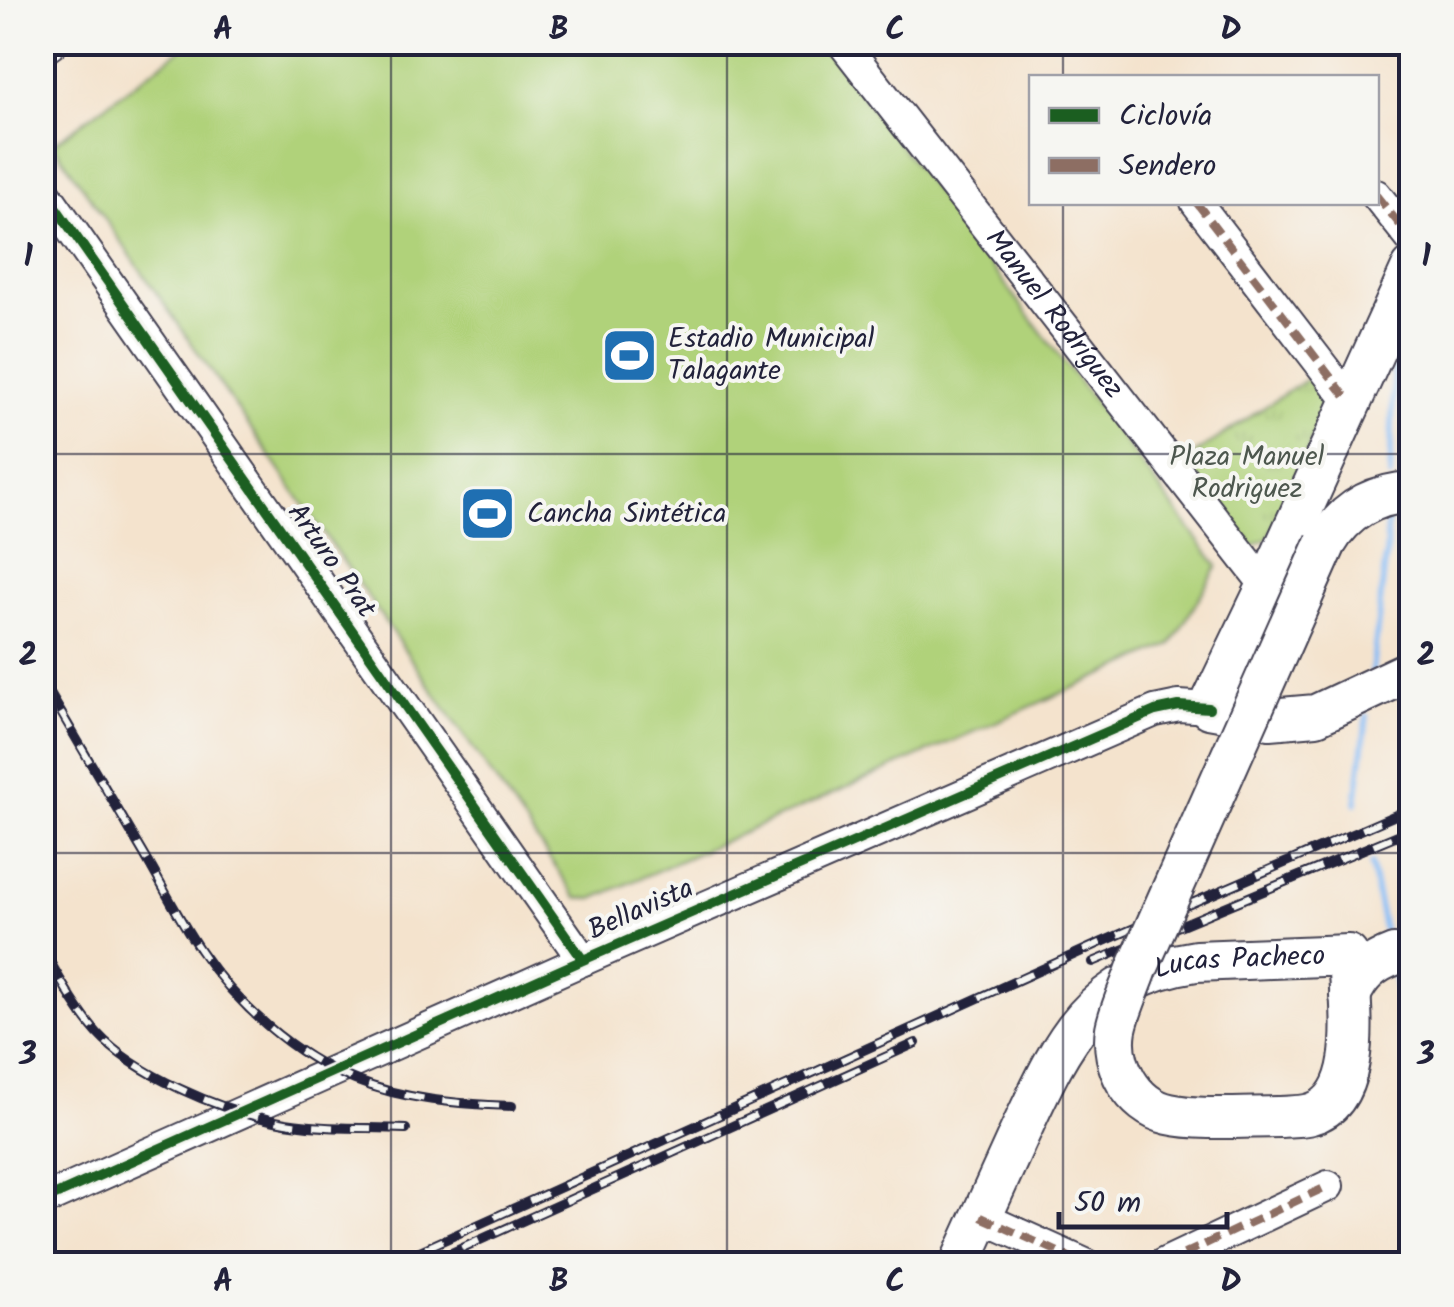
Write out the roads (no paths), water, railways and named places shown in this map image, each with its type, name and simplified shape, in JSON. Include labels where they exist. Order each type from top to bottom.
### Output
[{"type":"main road","points":[[1209,708],[1412,268]]},
{"type":"main road","name":"Lucas Pacheco","points":[[960,1264],[1043,1082],[1072,1031],[1101,1000],[1136,978],[1196,961],[1348,955],[1351,1044],[1340,1091],[1322,1109],[1310,1114],[1170,1115],[1138,1096],[1123,1076],[1115,1039],[1118,1021],[1136,970],[1326,543],[1335,527],[1369,501],[1412,492]]},
{"type":"main road","name":"Bellavista","points":[[1209,708],[1270,718],[1316,715],[1412,670]]},
{"type":"main road","points":[[1305,957],[1326,969],[1350,996],[1370,968],[1403,955]]},
{"type":"street","points":[[42,50],[53,42]]},
{"type":"street","name":"Manuel Rodríguez","points":[[846,44],[1267,587]]},
{"type":"street","name":"Arturo Prat","points":[[42,188],[583,960]]},
{"type":"street","points":[[1379,199],[1412,240]]},
{"type":"street","points":[[1198,205],[1350,402]]},
{"type":"street","name":"Bellavista","points":[[42,1201],[1155,711],[1179,706],[1209,708]]},
{"type":"street","points":[[1348,955],[1403,955]]},
{"type":"street","points":[[1163,1264],[1328,1186]]},
{"type":"street","points":[[981,1218],[1084,1264]]},
{"type":"waterway","points":[[1390,477],[1394,371],[1412,331]]},
{"type":"waterway","points":[[1372,671],[1388,518]]},
{"type":"waterway","points":[[1356,803],[1367,716]]},
{"type":"waterway","points":[[1371,864],[1384,930]]},
{"type":"waterway","points":[[1394,977],[1412,1052]]},
{"type":"railway","points":[[42,680],[200,950],[249,1009],[310,1057],[355,1080],[432,1100],[512,1106]]},
{"type":"railway","points":[[391,1264],[1102,942],[1412,808]]},
{"type":"railway","points":[[1093,962],[1412,829]]},
{"type":"railway","points":[[42,948],[74,1003],[97,1033],[133,1063],[180,1089],[229,1109],[291,1124],[406,1129]]},
{"type":"railway","points":[[427,1264],[916,1043]]},
{"type":"place","name":"Estadio Municipal Talagante","points":[[629,355]]},
{"type":"place","name":"Cancha Sintética","points":[[488,514]]},
{"type":"park label","name":"Plaza Manuel Rodriguez","points":[[1247,473]]}]
